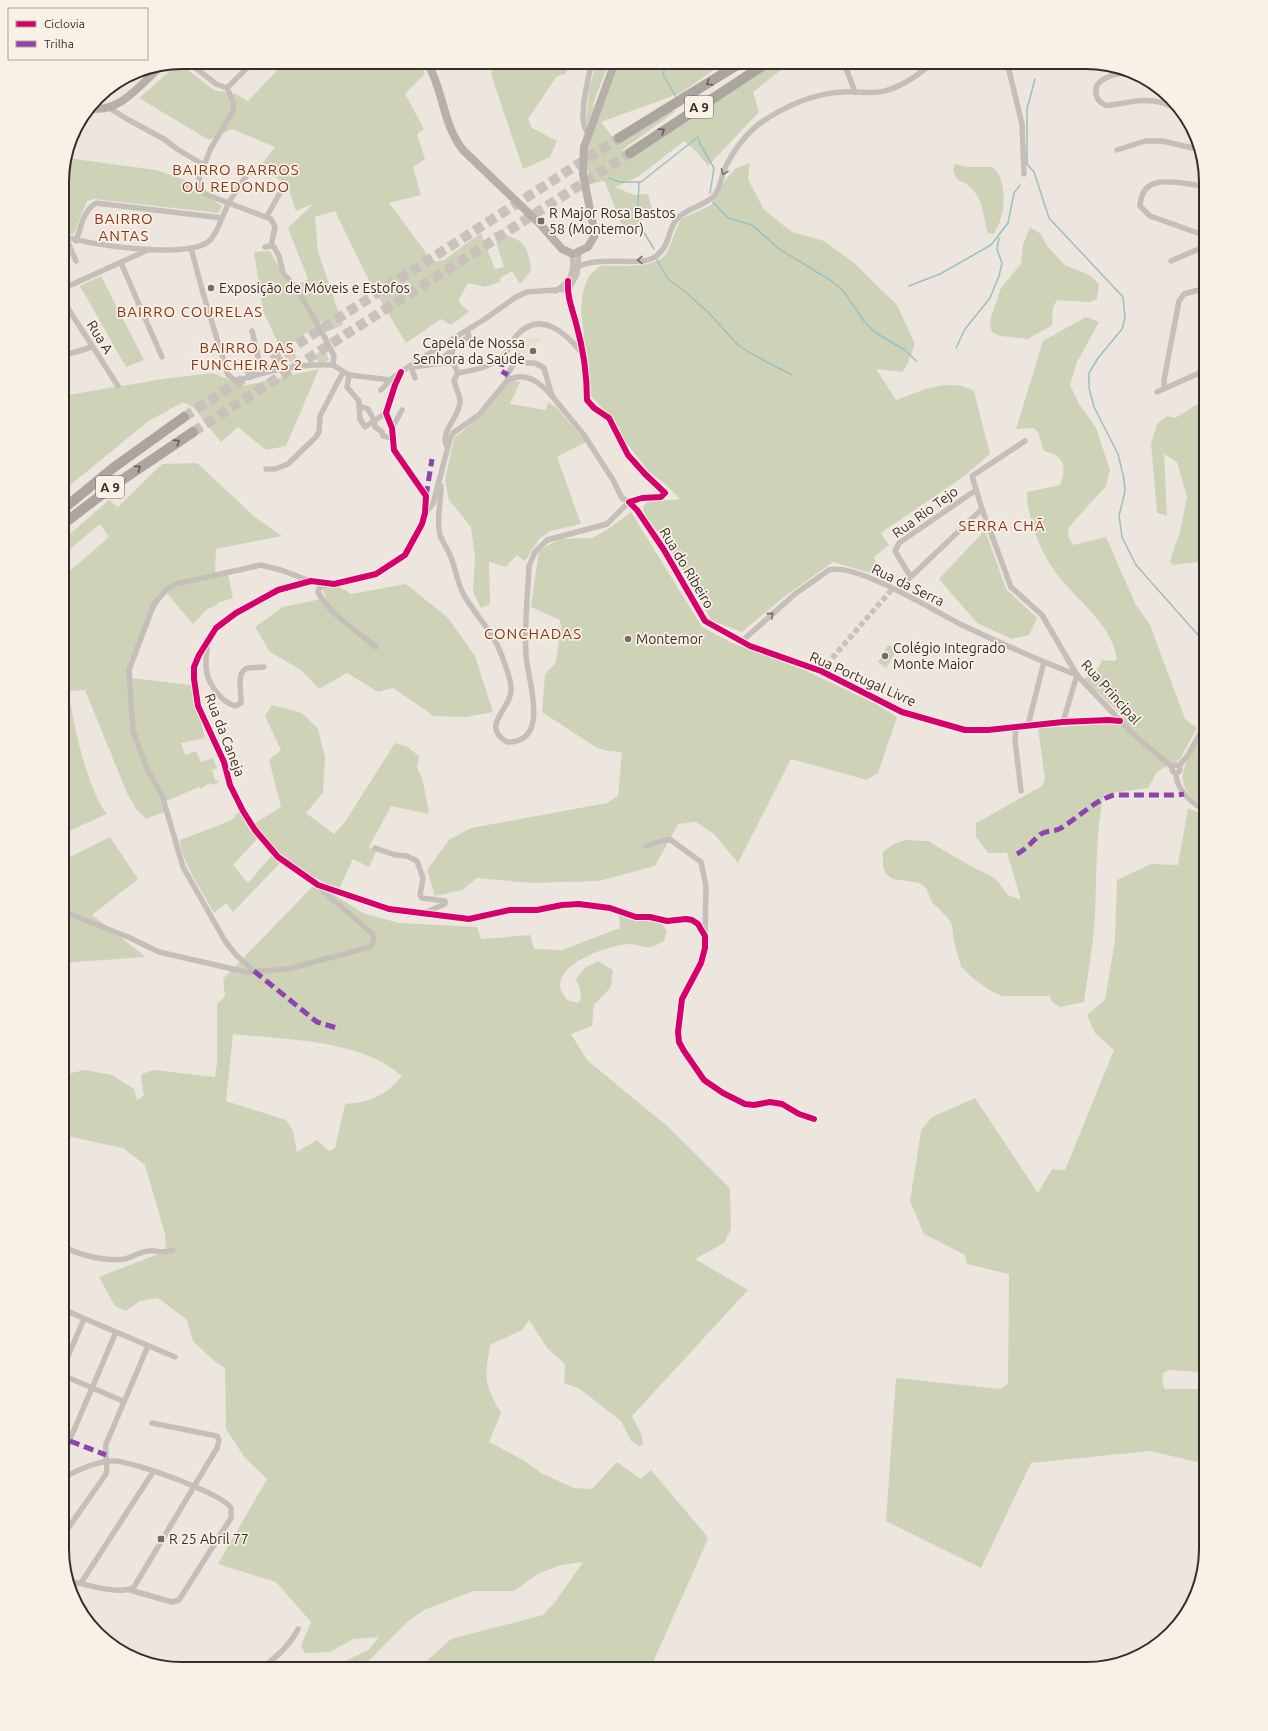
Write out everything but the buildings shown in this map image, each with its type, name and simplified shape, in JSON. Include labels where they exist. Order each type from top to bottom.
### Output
[{"type":"highway","name":"A 9","points":[[619,138],[731,69]]},
{"type":"highway","name":"A 9","points":[[630,153],[757,69]]},
{"type":"highway","name":"A 9","points":[[69,504],[113,468],[184,417]]},
{"type":"highway","name":"A 9","points":[[69,520],[119,481],[193,432]]},
{"type":"highway","points":[[69,497],[105,468],[144,446]]},
{"type":"main road","points":[[431,69],[435,77],[447,122],[455,140],[463,150],[545,230],[562,249],[576,253],[591,243],[595,235],[583,174],[584,147],[588,132],[612,69]]},
{"type":"main road","points":[[96,109],[109,108],[124,100],[154,73]]},
{"type":"street","points":[[197,69],[216,84],[227,88],[234,104],[232,111],[211,148],[204,165],[199,178],[201,187],[205,194],[267,216],[274,221],[275,227],[268,246],[274,247],[279,256],[283,274],[306,304],[324,336],[334,356],[333,366]]},
{"type":"street","points":[[227,88],[246,69]]},
{"type":"street","points":[[588,132],[584,124],[584,105],[590,69]]},
{"type":"street","points":[[846,69],[855,92]]},
{"type":"street","points":[[573,270],[579,267],[613,260],[648,260],[656,256],[668,241],[676,219],[716,194],[726,166],[744,139],[759,124],[801,101],[828,93],[888,90],[918,75],[925,69]]},
{"type":"street","points":[[1009,69],[1022,124],[1024,174]]},
{"type":"street","points":[[1119,74],[1103,79],[1099,82],[1095,90],[1097,98],[1100,102],[1109,105],[1137,100],[1150,100],[1169,106]]},
{"type":"street","points":[[109,108],[164,138],[177,149],[204,165]]},
{"type":"street","points":[[1117,150],[1151,141],[1162,141],[1193,148]]},
{"type":"street","points":[[69,239],[76,241],[150,249],[191,248],[209,242],[214,237],[229,202],[252,166]]},
{"type":"street","points":[[1199,185],[1155,182],[1150,184],[1142,193],[1140,206],[1150,216],[1199,234]]},
{"type":"street","points":[[267,216],[280,193]]},
{"type":"street","points":[[76,241],[88,208],[96,203],[222,218]]},
{"type":"street","points":[[69,247],[76,261]]},
{"type":"street","points":[[191,248],[228,375],[232,380],[236,381],[262,373],[292,367],[333,366],[350,374],[391,379]]},
{"type":"street","points":[[69,286],[121,264],[150,249]]},
{"type":"street","points":[[1171,261],[1199,249]]},
{"type":"street","points":[[381,390],[391,379],[411,367],[425,355],[468,330],[524,294],[568,289],[574,282],[579,267],[576,253]]},
{"type":"street","points":[[438,484],[441,486],[439,523],[440,535],[451,558],[463,595],[487,625],[500,649],[512,689],[510,700],[498,715],[496,723],[498,734],[507,742],[515,742],[524,737],[530,730],[534,713],[534,698],[526,655],[529,566],[535,552],[547,540],[607,524],[629,502],[642,498],[661,497],[665,493],[644,474],[628,455],[609,418],[594,408],[587,400],[587,376],[576,322],[568,299],[568,281],[573,270],[576,253]]},
{"type":"street","points":[[121,264],[162,357]]},
{"type":"street","points":[[555,291],[568,281]]},
{"type":"street","points":[[1164,388],[1164,380],[1179,301],[1184,294],[1199,290]]},
{"type":"street","name":"Rua A","points":[[69,310],[118,386]]},
{"type":"street","points":[[458,373],[470,372],[498,360],[506,352],[515,337],[530,324],[536,323],[559,330],[583,355]]},
{"type":"street","points":[[252,330],[262,373]]},
{"type":"street","points":[[441,363],[440,360],[469,336],[468,330]]},
{"type":"street","points":[[69,354],[92,348]]},
{"type":"street","points":[[452,350],[453,362],[458,373]]},
{"type":"street","points":[[507,381],[508,373],[519,356],[526,363],[535,363],[544,368],[552,396]]},
{"type":"street","points":[[411,367],[453,362]]},
{"type":"street","points":[[411,367],[415,378]]},
{"type":"street","points":[[266,469],[275,469],[288,464],[316,437],[319,432],[320,416],[343,372]]},
{"type":"street","points":[[350,374],[347,387],[359,402],[360,419],[365,427],[386,413],[401,372]]},
{"type":"street","points":[[447,446],[445,441],[448,429],[457,413],[460,402],[454,380],[458,373]]},
{"type":"street","points":[[1156,392],[1199,373]]},
{"type":"street","points":[[425,513],[433,504],[447,446],[453,433],[480,414],[507,381],[513,377],[523,376],[540,384],[552,396]]},
{"type":"street","points":[[391,379],[394,389]]},
{"type":"street","name":"Rua do Ribeiro","points":[[552,396],[584,435],[613,480],[622,498],[629,502],[637,510],[664,550],[698,613],[705,621],[742,641]]},
{"type":"street","points":[[359,406],[368,409],[375,427],[382,432],[383,436],[393,438]]},
{"type":"street","points":[[392,428],[402,410]]},
{"type":"street","points":[[386,413],[392,428],[394,450],[426,496],[425,513]]},
{"type":"street","name":"Rua Principal","points":[[1025,441],[972,476],[982,509],[1010,587],[1042,615],[1077,675],[1120,721],[1158,756],[1175,766],[1172,772],[1176,773],[1181,791],[1199,806]]},
{"type":"street","name":"Rua Rio Tejo","points":[[910,576],[895,551],[899,543],[976,490]]},
{"type":"street","points":[[895,589],[982,509]]},
{"type":"street","name":"Rua da Caneja","points":[[318,885],[278,857],[255,830],[243,811],[230,785],[224,762],[198,706],[194,668],[199,655],[216,628],[236,613],[264,597],[278,590],[311,581],[330,583],[376,574],[405,555],[422,524],[425,513]]},
{"type":"street","points":[[254,971],[236,955],[225,941],[183,867],[165,801],[147,769],[133,731],[129,670],[154,604],[167,589],[176,584],[261,565],[281,570],[311,581]]},
{"type":"street","name":"Rua da Serra","points":[[742,641],[795,594],[831,570],[852,573],[895,589],[949,618],[1044,662],[1077,675]]},
{"type":"street","points":[[330,583],[319,588],[319,595],[331,610],[376,647]]},
{"type":"street","points":[[209,637],[206,664],[207,675],[222,698],[230,705],[235,706],[241,702],[240,674],[243,670],[264,667]]},
{"type":"street","name":"Rua Portugal Livre","points":[[742,641],[821,671],[902,712],[974,731],[1063,722],[1108,720],[1120,721]]},
{"type":"street","points":[[1028,725],[1044,662]]},
{"type":"street","points":[[1063,722],[1077,675]]},
{"type":"street","points":[[1016,726],[1015,740],[1021,791]]},
{"type":"street","points":[[1175,766],[1188,755],[1199,735]]},
{"type":"street","points":[[646,846],[665,840],[671,840],[700,862],[706,886],[705,948],[701,963],[682,999],[678,1032],[679,1042],[684,1051],[704,1080],[723,1093],[745,1104],[754,1105],[770,1102],[782,1104],[798,1114],[814,1119]]},
{"type":"street","points":[[375,848],[407,856],[417,861],[423,878],[420,895],[422,898],[445,901],[445,904],[424,914]]},
{"type":"street","points":[[69,914],[128,937],[159,952],[246,972],[288,968],[370,947],[374,943],[372,933],[325,893],[318,885]]},
{"type":"street","points":[[318,885],[389,909],[469,919],[510,910],[537,910],[562,904],[579,904],[610,908],[636,917],[650,917],[667,921],[686,919],[692,920],[698,924],[705,936]]},
{"type":"street","points":[[69,1250],[75,1253],[118,1260],[127,1259],[149,1251],[163,1253],[174,1250]]},
{"type":"street","points":[[69,1312],[175,1357]]},
{"type":"street","points":[[69,1354],[84,1319]]},
{"type":"street","points":[[69,1442],[116,1332]]},
{"type":"street","points":[[69,1527],[106,1474],[106,1444],[123,1401],[148,1346]]},
{"type":"street","points":[[69,1378],[123,1401]]},
{"type":"street","points":[[130,1590],[134,1587],[196,1487],[218,1448],[219,1440],[217,1436],[152,1423]]},
{"type":"street","points":[[69,1475],[107,1462],[123,1463],[204,1490],[229,1505],[232,1515],[179,1600],[172,1602],[130,1590],[118,1591],[74,1581]]},
{"type":"street","points":[[81,1583],[153,1472]]},
{"type":"street","points":[[267,1662],[295,1636],[298,1629]]},
{"type":"green space","points":[[187,69],[214,90],[236,94],[248,101],[278,69],[422,69],[425,74],[405,94],[424,129],[417,134],[425,159],[413,167],[421,195],[389,203],[433,262],[444,260],[481,233],[495,269],[504,267],[493,232],[517,239],[521,242],[528,253],[531,271],[520,284],[512,271],[500,278],[500,282],[485,287],[468,283],[458,301],[469,312],[451,325],[441,319],[406,343],[370,283],[335,211],[315,217],[318,252],[343,325],[329,331],[322,321],[290,345],[298,360],[287,362],[263,311],[254,252],[270,251],[291,289],[308,279],[288,228],[313,204],[296,211],[287,185],[260,167],[275,147],[232,129],[209,140],[139,98],[171,70]]},
{"type":"green space","points":[[492,69],[568,69],[565,74],[557,76],[528,119],[532,128],[557,141],[550,157],[523,169],[491,74]]},
{"type":"green space","points":[[595,69],[606,69],[593,104],[594,107],[588,124],[586,123],[589,88]]},
{"type":"green space","points":[[616,69],[715,69],[681,93],[601,122],[617,143],[672,111],[676,111],[622,150],[627,158],[763,69],[782,69],[753,92],[759,112],[708,166],[698,153],[684,141],[638,177],[615,187],[634,195],[648,194],[652,210],[637,224],[623,228],[605,182],[603,181],[592,184],[587,166],[590,140],[603,99]]},
{"type":"green space","points":[[72,159],[156,170],[188,181],[196,189],[222,206],[218,213],[94,199],[87,201],[73,235],[69,234],[69,175]]},
{"type":"green space","points":[[750,163],[748,179],[764,210],[792,232],[824,241],[854,263],[897,305],[915,344],[907,365],[902,372],[876,369],[896,400],[944,385],[964,387],[974,391],[990,454],[963,477],[881,533],[889,545],[874,557],[878,567],[874,574],[833,562],[784,597],[742,632],[712,621],[672,552],[644,513],[643,507],[647,502],[680,499],[665,484],[649,472],[625,441],[614,421],[590,395],[581,310],[583,291],[589,276],[600,266],[645,265],[661,259],[666,254],[681,219],[711,205],[726,179],[736,168]]},
{"type":"green space","points":[[955,164],[966,167],[992,167],[997,173],[1001,181],[1004,200],[1001,219],[993,234],[988,233],[978,197],[969,186],[956,178],[953,170]]},
{"type":"green space","points":[[1030,227],[1041,234],[1047,246],[1065,265],[1091,276],[1099,284],[1097,299],[1089,302],[1057,300],[1053,307],[1052,325],[1028,339],[1000,336],[992,332],[990,328],[991,317],[1001,288],[1021,264],[1023,245]]},
{"type":"green space","points":[[101,276],[144,360],[126,367],[80,286]]},
{"type":"green space","points":[[1086,317],[1099,322],[1077,362],[1070,385],[1079,404],[1096,428],[1110,470],[1106,486],[1069,527],[1068,536],[1073,545],[1106,537],[1135,603],[1150,625],[1185,719],[1197,728],[1180,759],[1157,772],[1148,788],[1104,794],[1099,824],[1094,928],[1084,1002],[1060,1007],[1052,1002],[1050,996],[1003,996],[992,992],[969,975],[961,966],[954,942],[952,925],[948,918],[932,902],[926,888],[920,883],[893,879],[887,875],[883,868],[883,852],[892,845],[905,840],[928,841],[967,864],[995,878],[1008,895],[1021,900],[1007,853],[988,853],[976,837],[976,823],[1042,786],[1045,779],[1038,728],[1112,724],[1123,716],[1084,679],[1098,668],[1102,660],[1114,661],[1117,659],[1109,635],[1094,615],[1068,588],[1053,569],[1042,549],[1030,514],[1027,492],[1060,485],[1064,468],[1060,459],[1051,453],[1044,451],[1038,432],[1033,428],[1016,429],[1043,341]]},
{"type":"green space","points":[[325,349],[329,360],[318,362],[315,355]]},
{"type":"green space","points":[[319,369],[286,446],[266,450],[238,427],[221,442],[193,407],[183,402],[147,422],[69,486],[69,395],[169,378],[213,373],[243,386]]},
{"type":"green space","points":[[513,380],[520,382],[510,404],[546,410],[548,402],[557,408],[586,442],[557,457],[581,524],[550,531],[539,539],[525,561],[517,555],[506,567],[489,562],[490,604],[481,608],[473,592],[475,558],[471,527],[449,500],[445,480],[454,438],[480,417]]},
{"type":"green space","points":[[1199,403],[1199,562],[1173,565],[1170,561],[1180,532],[1187,497],[1177,462],[1164,454],[1167,516],[1157,513],[1151,444],[1157,424],[1167,416],[1175,418]]},
{"type":"green space","points":[[197,463],[256,518],[282,536],[216,549],[215,577],[228,574],[233,598],[217,603],[217,605],[206,610],[193,624],[166,592],[148,622],[135,656],[130,678],[192,685],[205,738],[181,743],[185,755],[196,751],[201,762],[213,758],[217,768],[212,770],[215,779],[219,782],[212,785],[210,783],[200,789],[199,787],[164,802],[167,811],[146,819],[136,809],[127,793],[85,690],[69,691],[69,572],[109,537],[100,524],[69,550],[69,535],[109,500],[118,507],[162,464]]},
{"type":"green space","points":[[631,512],[702,627],[732,643],[804,670],[876,704],[897,717],[878,773],[867,780],[791,759],[738,863],[714,834],[696,822],[678,824],[655,866],[599,881],[531,883],[477,878],[462,890],[435,896],[427,870],[449,840],[471,828],[607,803],[618,796],[622,752],[608,751],[597,748],[542,712],[545,675],[556,662],[561,628],[560,620],[531,607],[539,550],[560,539],[592,538],[607,530]]},
{"type":"green space","points":[[985,530],[1006,589],[1037,618],[1029,635],[1012,639],[977,623],[939,579]]},
{"type":"green space","points":[[406,584],[448,618],[475,656],[493,712],[466,717],[434,716],[393,688],[378,692],[347,673],[319,689],[301,670],[270,652],[255,627],[283,607],[326,598],[322,588],[338,586],[351,594]]},
{"type":"green space","points":[[888,645],[897,650],[886,668],[878,662]]},
{"type":"green space","points":[[69,691],[77,737],[87,773],[93,789],[107,814],[69,831]]},
{"type":"green space","points":[[272,705],[302,713],[318,729],[325,757],[323,793],[306,813],[334,834],[345,822],[395,743],[406,746],[419,756],[417,767],[423,781],[429,814],[391,806],[369,847],[377,850],[369,867],[353,859],[339,889],[314,877],[291,862],[271,845],[254,824],[281,807],[269,760],[281,750],[265,716]]},
{"type":"green space","points":[[1199,740],[1199,802],[1193,798],[1186,789],[1183,780],[1187,761]]},
{"type":"green space","points":[[1188,808],[1199,813],[1199,1375],[1197,1372],[1171,1370],[1164,1372],[1162,1379],[1164,1388],[1166,1389],[1199,1389],[1199,1462],[1150,1451],[1031,1463],[981,1568],[886,1521],[896,1378],[1001,1389],[1008,1383],[1009,1274],[967,1264],[965,1255],[924,1234],[910,1201],[921,1131],[932,1117],[975,1098],[1038,1193],[1052,1169],[1065,1170],[1114,1050],[1095,1033],[1087,1015],[1105,1000],[1115,940],[1117,880],[1151,864],[1178,865]]},
{"type":"green space","points":[[240,810],[258,838],[233,865],[248,883],[273,854],[282,861],[233,912],[226,903],[214,913],[184,858],[180,840],[232,820]]},
{"type":"green space","points":[[110,837],[138,879],[92,915],[146,957],[69,962],[69,858]]},
{"type":"green space","points":[[313,886],[333,894],[363,913],[399,923],[477,927],[481,939],[530,935],[534,949],[562,950],[620,928],[619,915],[662,924],[667,931],[664,941],[650,947],[629,944],[620,945],[587,956],[576,962],[568,969],[562,977],[560,988],[567,1000],[578,1003],[581,999],[580,989],[576,979],[585,968],[598,961],[613,970],[611,987],[594,1005],[592,1026],[571,1034],[587,1060],[667,1126],[730,1188],[731,1229],[724,1243],[695,1259],[748,1290],[632,1416],[642,1436],[643,1445],[639,1446],[631,1441],[621,1421],[580,1389],[564,1383],[565,1364],[547,1348],[529,1320],[522,1330],[490,1345],[487,1366],[488,1387],[501,1413],[489,1442],[525,1461],[541,1473],[574,1488],[592,1489],[617,1462],[641,1479],[651,1470],[706,1535],[708,1539],[653,1662],[426,1662],[451,1639],[543,1615],[555,1602],[583,1562],[561,1565],[538,1574],[514,1591],[474,1591],[424,1610],[406,1623],[368,1662],[343,1662],[368,1650],[379,1637],[353,1639],[330,1652],[305,1653],[301,1646],[311,1622],[276,1582],[218,1564],[267,1479],[245,1458],[226,1429],[225,1368],[213,1360],[193,1341],[187,1320],[158,1298],[140,1301],[126,1311],[115,1306],[99,1277],[166,1251],[165,1234],[145,1165],[123,1148],[69,1136],[69,1073],[85,1070],[112,1075],[134,1089],[137,1100],[144,1095],[141,1080],[142,1074],[153,1070],[215,1077],[217,1063],[217,1004],[225,996],[223,979]],"holes":[[[233,1034],[322,1043],[365,1055],[385,1064],[402,1076],[390,1089],[377,1097],[362,1102],[345,1104],[335,1148],[329,1151],[317,1140],[297,1152],[293,1131],[286,1120],[226,1101]]]},
{"type":"shaded area","points":[[529,338],[541,338],[541,342],[537,342],[536,346],[530,344],[529,354],[519,353],[517,351],[525,340]]},
{"type":"waterway","points":[[665,69],[663,74],[676,97]]},
{"type":"waterway","points":[[1027,165],[1027,109],[1035,79]]},
{"type":"waterway","points":[[609,178],[620,182],[641,182],[698,137],[700,144],[714,168],[710,193]]},
{"type":"waterway","points":[[1027,164],[1034,172],[1049,218],[1123,297],[1125,318],[1122,329],[1098,358],[1089,373],[1089,388],[1094,407],[1118,454],[1124,479],[1125,491],[1119,516],[1122,537],[1136,565],[1199,636]]},
{"type":"waterway","points":[[639,182],[638,204],[642,229],[654,249]]},
{"type":"waterway","points":[[909,286],[940,274],[991,245],[1008,223],[1014,193],[1020,185]]},
{"type":"waterway","points":[[713,202],[728,218],[752,225],[778,248],[833,282],[844,292],[864,321],[876,333],[905,350],[916,361]]},
{"type":"waterway","points":[[956,348],[965,329],[990,298],[999,276],[1002,263],[997,249],[999,238]]},
{"type":"waterway","points":[[657,260],[668,279],[682,289],[709,313],[737,344],[750,353],[792,375]]},
{"type":"tunnel","points":[[184,417],[619,138]]},
{"type":"tunnel","points":[[193,432],[630,153]]},
{"type":"tunnel","points":[[821,671],[893,588]]},
{"type":"marked path","points":[[503,357],[501,371],[508,375]]},
{"type":"marked path","points":[[426,496],[432,459]]},
{"type":"marked path","points":[[1017,854],[1024,850],[1041,834],[1061,828],[1107,797],[1114,795],[1184,794]]},
{"type":"marked path","points":[[254,971],[317,1022],[340,1029]]},
{"type":"marked path","points":[[70,1441],[106,1455]]},
{"type":"cycle path","points":[[568,281],[569,297],[583,351],[587,400],[594,408],[609,418],[628,455],[665,493],[661,497],[642,498],[629,502],[637,510],[664,550],[705,621],[750,646],[821,671],[902,712],[965,730],[988,730],[1063,722],[1108,720],[1120,721]]},
{"type":"cycle path","points":[[401,372],[386,413],[392,428],[394,450],[426,496],[425,513],[422,524],[405,555],[376,574],[334,584],[311,581],[278,590],[236,613],[216,628],[199,655],[194,667],[194,679],[198,706],[224,762],[230,785],[243,811],[255,830],[278,857],[318,885],[389,909],[469,919],[510,910],[537,910],[562,905],[579,904],[610,908],[636,917],[650,917],[667,921],[686,919],[692,920],[698,924],[705,936],[705,948],[701,963],[682,999],[678,1032],[679,1042],[684,1051],[704,1080],[723,1093],[745,1104],[754,1105],[770,1102],[782,1104],[799,1114],[814,1119]]},
{"type":"place","name":"R Major Rosa Bastos 58 (Montemor)","points":[[541,221]]},
{"type":"place","name":"Exposição de Móveis e Estofos","points":[[211,288]]},
{"type":"place","name":"Capela de Nossa Senhora da Saúde","points":[[533,351]]},
{"type":"place","name":"Montemor","points":[[628,639]]},
{"type":"place","name":"Colégio Integrado Monte Maior","points":[[885,656]]},
{"type":"place","name":"R 25 Abril 77","points":[[161,1539]]},
{"type":"district","name":"BAIRRO BARROS OU REDONDO","points":[[236,178]]},
{"type":"district","name":"BAIRRO ANTAS","points":[[124,228]]},
{"type":"district","name":"BAIRRO COURELAS","points":[[190,312]]},
{"type":"district","name":"BAIRRO DAS FUNCHEIRAS 2","points":[[247,356]]},
{"type":"district","name":"SERRA CHÃ","points":[[1002,526]]},
{"type":"district","name":"CONCHADAS","points":[[533,634]]}]
